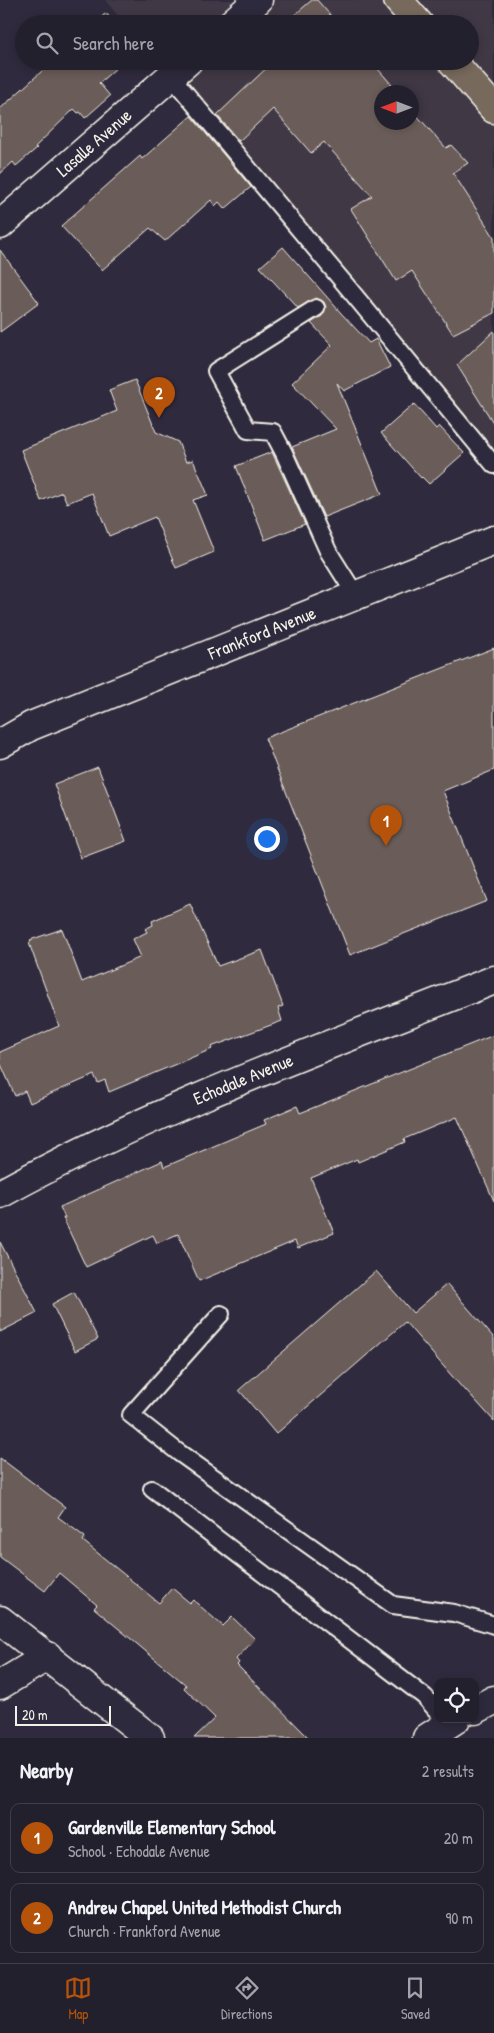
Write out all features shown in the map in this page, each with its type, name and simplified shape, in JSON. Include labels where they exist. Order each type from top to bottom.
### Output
[{"type":"main road","points":[[398,0],[411,15]]},
{"type":"main road","points":[[460,70],[494,110]]},
{"type":"street","points":[[241,15],[258,0]]},
{"type":"street","name":"Lasalle Avenue","points":[[0,224],[179,70]]},
{"type":"street","name":"Frankford Avenue","points":[[0,744],[31,726],[355,594],[494,540]]},
{"type":"street","name":"Echodale Avenue","points":[[0,1194],[61,1160],[183,1105],[494,980]]},
{"type":"street","points":[[0,1620],[150,1738]]},
{"type":"street","points":[[0,1684],[48,1656]]},
{"type":"street","points":[[479,1708],[494,1700]]},
{"type":"lane","points":[[181,70],[331,267],[494,465]]},
{"type":"lane","points":[[316,308],[216,371],[248,430],[273,432],[328,551],[355,594]]},
{"type":"lane","points":[[221,1314],[131,1415],[186,1458],[393,1605],[454,1613],[494,1625]]},
{"type":"lane","points":[[152,1489],[425,1697],[434,1710]]},
{"type":"shaded area","points":[[105,0],[494,0],[494,450],[165,70],[479,70],[479,15],[118,15]]},
{"type":"building","points":[[312,0],[317,0],[330,15],[294,15]]},
{"type":"building","points":[[43,70],[114,70],[99,83],[110,96],[85,118],[74,109],[35,147],[37,148],[16,166],[13,162],[0,174],[0,109]]},
{"type":"building","points":[[264,70],[379,70],[392,85],[374,85],[374,130],[419,130],[419,118],[446,148],[451,145],[468,163],[453,173],[494,237],[494,313],[453,334],[412,271],[396,281],[351,209],[372,196],[324,142],[311,153],[273,109],[239,141],[217,115]]},
{"type":"building","points":[[191,116],[251,187],[225,209],[219,202],[215,206],[211,200],[165,241],[150,228],[102,270],[61,226],[140,156],[142,159]]},
{"type":"building","points":[[283,247],[369,343],[376,339],[390,367],[344,391],[337,383],[382,494],[324,517],[292,447],[336,429],[292,383],[332,345],[311,323],[322,316],[326,307],[324,302],[316,298],[298,308],[260,267]]},
{"type":"building","points":[[0,250],[39,303],[0,332]]},
{"type":"building","points":[[494,331],[494,424],[457,365]]},
{"type":"building","points":[[135,380],[156,432],[178,442],[186,462],[193,460],[208,495],[193,500],[214,552],[176,568],[155,517],[109,536],[92,493],[67,503],[62,492],[41,501],[21,450],[117,411],[109,390]]},
{"type":"building","points":[[414,404],[436,429],[439,426],[464,453],[429,484],[421,478],[381,433]]},
{"type":"building","points":[[272,452],[305,524],[265,540],[236,466]]},
{"type":"building","points":[[494,648],[494,770],[443,791],[487,901],[350,955],[265,738]]},
{"type":"building","points":[[98,767],[126,841],[81,858],[54,784]]},
{"type":"building","points":[[190,904],[218,966],[262,950],[283,1006],[278,1008],[282,1021],[211,1047],[212,1049],[109,1092],[105,1080],[98,1083],[94,1075],[30,1103],[25,1091],[15,1096],[0,1062],[0,1052],[59,1026],[29,943],[31,942],[30,940],[62,929],[82,982],[141,957],[133,939],[147,932],[145,929],[153,925],[152,921]]},
{"type":"building","points":[[494,1035],[494,1201],[457,1117],[404,1139],[405,1142],[358,1162],[357,1159],[311,1178],[334,1233],[298,1248],[295,1241],[199,1281],[178,1234],[157,1243],[153,1235],[86,1267],[63,1218],[65,1218],[60,1207],[162,1161],[164,1167],[266,1124],[264,1120],[297,1106],[300,1113]]},
{"type":"building","points":[[0,1242],[37,1313],[0,1332]]},
{"type":"building","points":[[376,1271],[413,1313],[447,1284],[494,1338],[494,1421],[465,1391],[405,1322],[276,1434],[239,1390]]},
{"type":"building","points":[[74,1292],[98,1339],[75,1351],[52,1304]]},
{"type":"building","points":[[0,1458],[65,1507],[58,1517],[85,1537],[83,1541],[159,1603],[172,1588],[190,1603],[193,1600],[223,1626],[232,1617],[255,1639],[236,1659],[239,1663],[237,1665],[309,1738],[194,1738],[215,1718],[184,1688],[186,1685],[94,1608],[97,1605],[59,1573],[45,1591],[0,1557]]},
{"type":"place","name":"Andrew Chapel United Methodist Church","points":[[159,418]]},
{"type":"place","name":"Gardenville Elementary School","points":[[386,846]]}]
